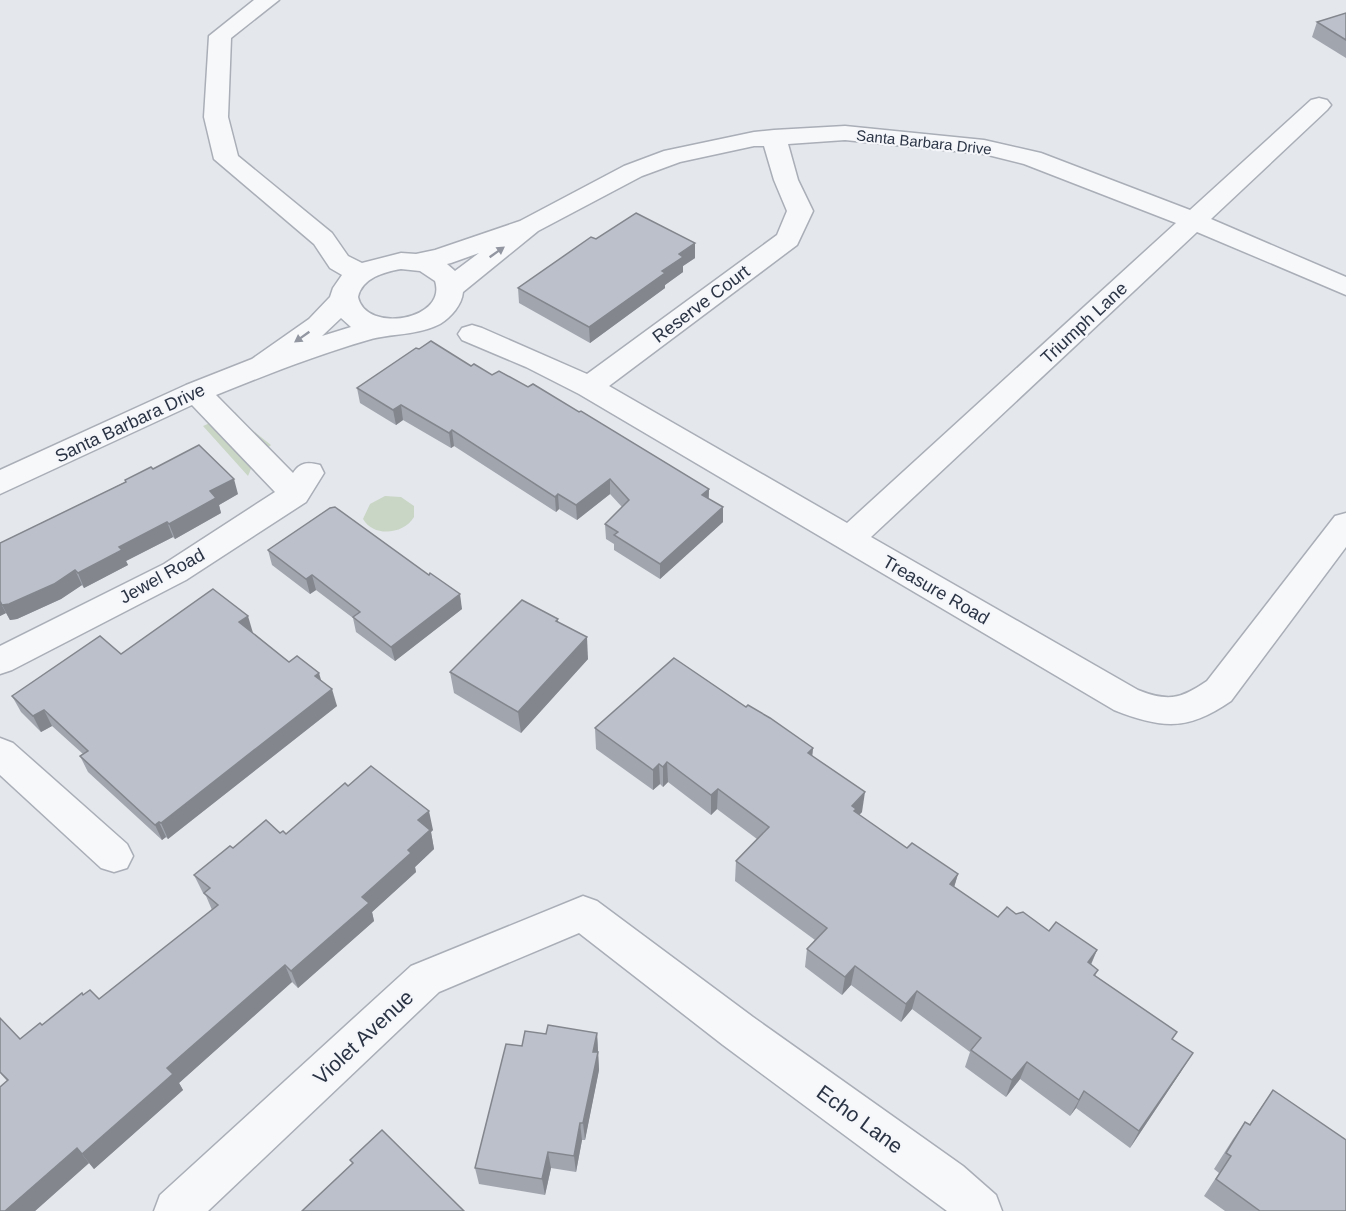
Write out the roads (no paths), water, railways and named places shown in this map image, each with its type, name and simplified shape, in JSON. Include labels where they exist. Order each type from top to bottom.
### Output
[{"type":"street","points":[[268,0],[220,36],[216,117],[226,159],[323,239],[339,262],[362,274]]},
{"type":"street","name":"Triumph Lane","points":[[848,540],[1319,105]]},
{"type":"street","name":"Santa Barbara Drive","points":[[418,262],[442,257],[529,226],[633,171],[674,156],[711,146],[774,137],[845,133],[984,147],[1032,158],[1194,221],[1346,287]]},
{"type":"street","name":"Reserve Court","points":[[589,387],[788,239],[800,211],[786,180],[774,137]]},
{"type":"street","name":"Santa Barbara Drive","points":[[451,291],[529,226]]},
{"type":"street","points":[[451,291],[446,306],[435,315],[398,326],[369,324],[356,317],[348,308],[345,298],[347,287],[362,274],[384,264],[418,262],[445,274],[451,291],[472,324],[472,334]]},
{"type":"street","name":"Santa Barbara Drive","points":[[262,366],[319,325],[345,298]]},
{"type":"street","name":"Santa Barbara Drive","points":[[0,483],[196,392],[357,332],[398,326]]},
{"type":"street","name":"Treasure Road","points":[[398,326],[455,336],[472,334],[536,361],[589,387],[848,540],[1126,700],[1147,709],[1170,713],[1198,706],[1219,690],[1346,524]]},
{"type":"street","name":"Jewel Road","points":[[0,661],[175,572],[302,484],[196,392]]},
{"type":"street","points":[[0,753],[114,856]]},
{"type":"street","name":"Echo Lane","points":[[583,913],[738,1031],[947,1182],[980,1211]]},
{"type":"street","name":"Violet Avenue","points":[[176,1211],[425,979],[583,913]]}]
